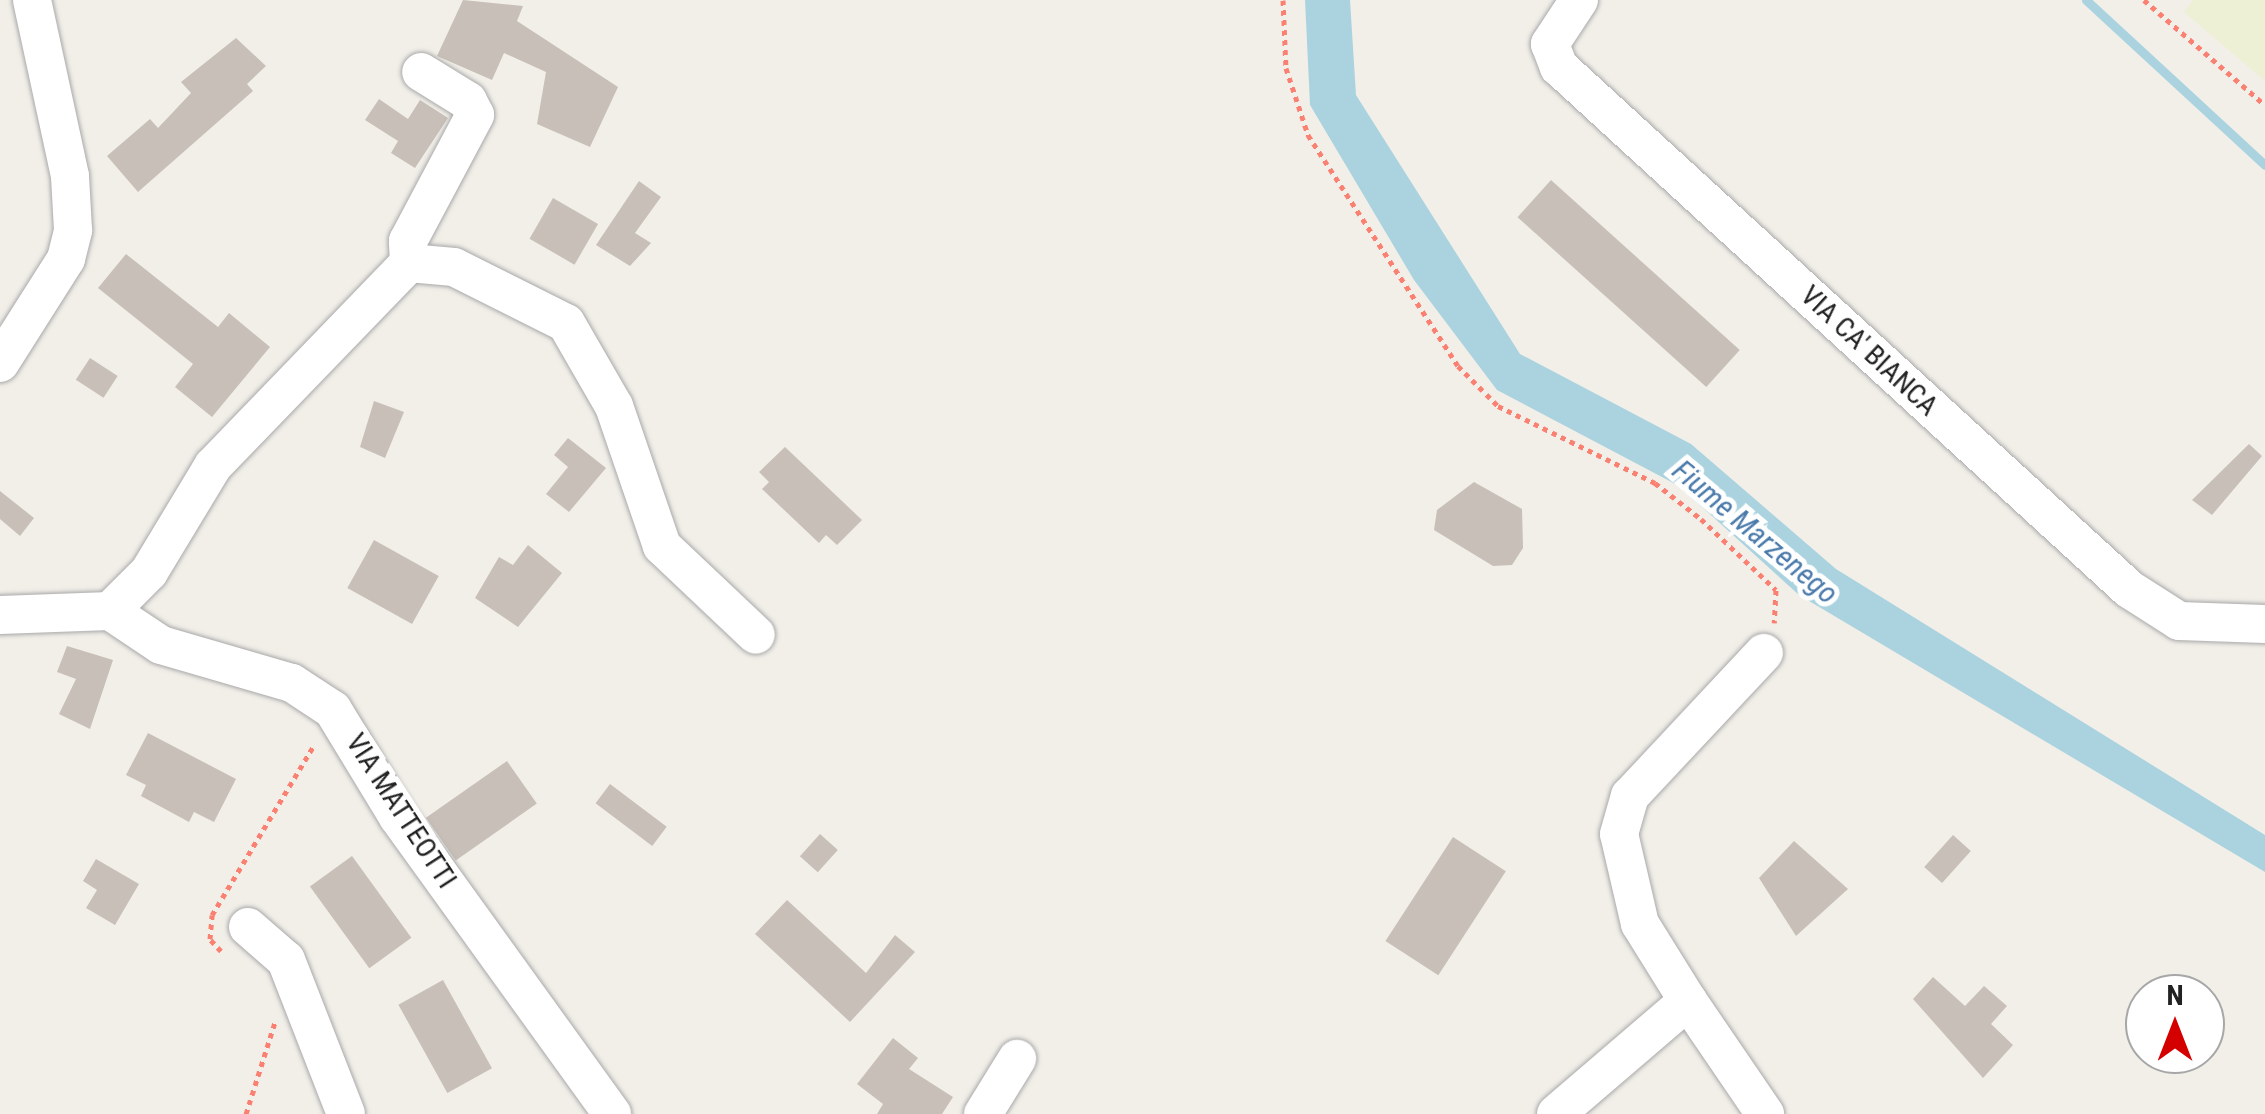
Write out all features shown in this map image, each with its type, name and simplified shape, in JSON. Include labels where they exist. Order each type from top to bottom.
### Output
[{"type":"street","points":[[0,363],[66,259],[73,230],[70,176],[32,0]]},
{"type":"street","name":"VIA CA' BIANCA","points":[[1579,0],[1550,44],[1559,66],[2129,589],[2179,621],[2265,624]]},
{"type":"street","points":[[0,615],[110,611],[149,572],[213,466],[409,263],[408,241],[475,115],[468,101],[421,72]]},
{"type":"street","points":[[409,263],[454,267],[566,323],[614,406],[662,546],[756,635]]},
{"type":"street","name":"VIA MATTEOTTI","points":[[110,611],[161,645],[292,683],[334,710],[398,816],[612,1114]]},
{"type":"street","points":[[1764,653],[1630,796],[1618,834],[1640,924],[1765,1114]]},
{"type":"street","points":[[248,927],[286,960],[346,1114]]},
{"type":"street","points":[[1556,1114],[1688,1001]]},
{"type":"street","points":[[983,1114],[1018,1059]]},
{"type":"path","points":[[1283,0],[1286,68],[1308,136],[1458,366],[1498,406],[1655,483],[1751,565],[1776,590],[1779,610],[1764,653]]},
{"type":"path","points":[[2144,0],[2265,105]]},
{"type":"green space","points":[[2193,0],[2265,0],[2265,81],[2184,12]]},
{"type":"water","name":"Fiume Marzenego","points":[[1305,0],[1350,0],[1356,95],[1520,354],[1691,444],[1836,569],[2265,835],[2265,872],[1799,595],[1679,486],[1497,390],[1414,280],[1310,105]]},
{"type":"building","points":[[463,0],[523,6],[517,21],[618,87],[590,147],[537,124],[546,72],[504,53],[492,80],[437,56]]},
{"type":"building","points":[[236,38],[266,66],[247,84],[253,91],[138,192],[107,156],[150,119],[158,128],[191,93],[181,82]]},
{"type":"building","points":[[379,99],[408,119],[420,100],[448,118],[415,168],[391,153],[398,141],[365,120]]},
{"type":"building","points":[[1551,180],[1740,350],[1706,387],[1518,217]]},
{"type":"building","points":[[639,181],[661,197],[635,233],[651,243],[630,266],[596,245]]},
{"type":"building","points":[[553,198],[598,224],[575,265],[530,239]]},
{"type":"building","points":[[126,254],[218,327],[229,313],[270,347],[212,417],[175,387],[193,364],[98,288]]},
{"type":"building","points":[[90,358],[118,376],[104,398],[76,380]]},
{"type":"building","points":[[374,401],[404,412],[385,458],[360,447]]},
{"type":"building","points":[[568,438],[606,468],[569,512],[546,494],[568,467],[554,455]]},
{"type":"building","points":[[2249,444],[2262,456],[2212,515],[2192,500]]},
{"type":"building","points":[[785,447],[862,520],[837,545],[826,535],[819,543],[762,489],[769,482],[759,472]]},
{"type":"building","points":[[1474,482],[1522,509],[1523,548],[1512,565],[1493,566],[1434,530],[1437,510]]},
{"type":"building","points":[[0,491],[34,518],[20,536],[0,519]]},
{"type":"building","points":[[374,540],[439,576],[412,624],[347,588]]},
{"type":"building","points":[[528,545],[562,573],[518,627],[475,598],[499,557],[513,565]]},
{"type":"building","points":[[67,646],[113,660],[90,729],[59,714],[76,679],[57,672]]},
{"type":"building","points":[[148,733],[236,779],[214,822],[194,812],[189,822],[141,796],[146,785],[126,775]]},
{"type":"building","points":[[507,761],[537,804],[456,860],[426,818]]},
{"type":"building","points":[[610,784],[667,827],[652,846],[596,803]]},
{"type":"building","points":[[820,834],[838,850],[818,872],[800,856]]},
{"type":"building","points":[[1953,835],[1971,851],[1942,883],[1924,867]]},
{"type":"building","points":[[1453,837],[1506,871],[1438,975],[1385,941]]},
{"type":"building","points":[[1794,841],[1848,889],[1796,936],[1759,878]]},
{"type":"building","points":[[352,856],[411,938],[369,968],[310,887]]},
{"type":"building","points":[[96,859],[139,884],[115,925],[86,908],[97,890],[83,881]]},
{"type":"building","points":[[787,900],[866,973],[895,935],[915,952],[850,1022],[755,934]]},
{"type":"building","points":[[1933,977],[1965,1006],[1984,986],[2007,1006],[1991,1024],[2013,1045],[1983,1078],[1913,999]]},
{"type":"building","points":[[443,980],[492,1068],[447,1093],[398,1005]]},
{"type":"building","points":[[893,1038],[918,1058],[909,1069],[953,1097],[942,1114],[877,1114],[883,1104],[857,1084]]},
{"type":"waterway","points":[[2086,0],[2265,165]]}]
